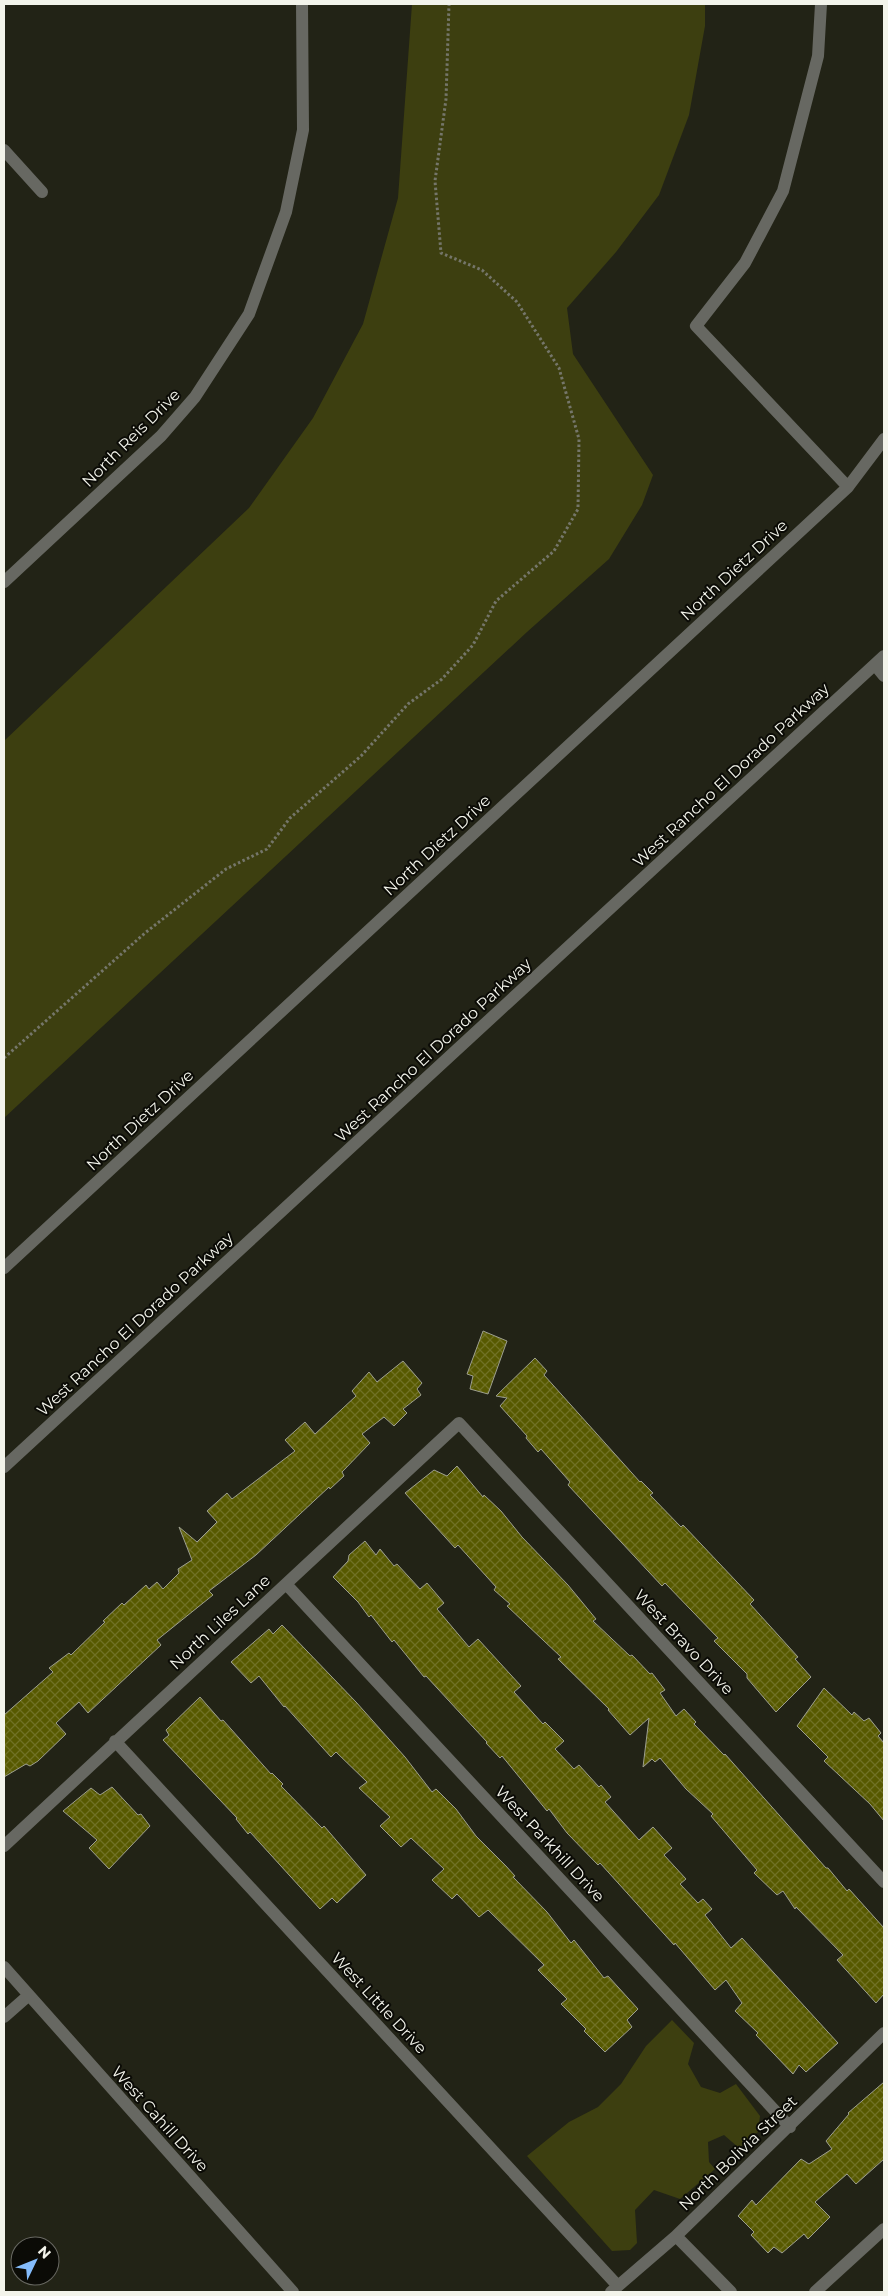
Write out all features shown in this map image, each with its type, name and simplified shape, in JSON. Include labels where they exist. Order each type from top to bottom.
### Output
[{"type":"street","name":"North Reis Drive","points":[[4,582],[160,436],[195,397],[249,314],[286,212],[303,130],[302,4]]},
{"type":"street","points":[[822,4],[818,56],[783,191],[745,263],[696,326],[848,487]]},
{"type":"street","points":[[4,150],[42,192]]},
{"type":"street","name":"North Dietz Drive","points":[[4,1268],[848,487],[884,439]]},
{"type":"street","name":"West Rancho El Dorado Parkway","points":[[4,1467],[884,656]]},
{"type":"street","points":[[874,665],[884,676]]},
{"type":"street","name":"North Liles Lane","points":[[4,1846],[459,1423]]},
{"type":"street","name":"West Bravo Drive","points":[[459,1423],[884,1882]]},
{"type":"street","name":"West Parkhill Drive","points":[[286,1584],[790,2127]]},
{"type":"street","name":"West Little Drive","points":[[115,1741],[615,2289]]},
{"type":"street","name":"West Cahill Drive","points":[[4,1967],[293,2292]]},
{"type":"street","points":[[4,2017],[29,1995]]},
{"type":"street","name":"North Bolivia Street","points":[[615,2289],[676,2236],[790,2127],[884,2033]]},
{"type":"street","points":[[815,2292],[884,2228]]},
{"type":"street","points":[[676,2236],[731,2292]]},
{"type":"path","points":[[4,1058],[153,927],[226,869],[267,849],[290,818],[361,756],[408,704],[442,679],[473,645],[496,601],[554,551],[578,509],[579,439],[560,368],[516,302],[482,270],[441,253],[436,181],[446,99],[449,4]]},
{"type":"shaded area","points":[[412,4],[705,4],[705,26],[689,115],[659,195],[616,252],[567,308],[573,354],[653,475],[642,505],[609,559],[527,632],[4,1118],[4,741],[249,508],[313,418],[363,324],[398,198]]},
{"type":"shaded area","points":[[672,2020],[694,2043],[688,2064],[701,2087],[720,2093],[736,2084],[760,2116],[758,2132],[739,2148],[724,2135],[708,2142],[709,2162],[715,2169],[680,2199],[654,2190],[635,2210],[637,2243],[630,2250],[612,2251],[527,2156],[569,2122],[598,2107],[621,2084],[646,2046]]},
{"type":"building","points":[[483,1331],[507,1341],[488,1394],[470,1389],[473,1376],[467,1374]]},
{"type":"building","points":[[535,1358],[547,1371],[544,1375],[640,1482],[653,1493],[650,1495],[681,1527],[683,1525],[754,1600],[750,1604],[798,1657],[795,1659],[811,1677],[776,1712],[747,1678],[747,1674],[714,1641],[718,1638],[665,1583],[662,1586],[568,1485],[570,1482],[541,1449],[538,1452],[526,1438],[527,1436],[500,1406],[507,1398],[496,1396]]},
{"type":"building","points":[[403,1361],[422,1383],[417,1389],[421,1395],[403,1409],[407,1413],[394,1426],[384,1417],[362,1434],[370,1443],[342,1472],[344,1476],[330,1489],[329,1487],[256,1555],[209,1591],[213,1595],[157,1640],[161,1645],[88,1713],[79,1702],[56,1723],[66,1734],[38,1761],[30,1766],[26,1764],[4,1777],[4,1715],[53,1672],[49,1668],[69,1653],[71,1655],[122,1603],[124,1605],[146,1585],[149,1589],[157,1582],[163,1589],[179,1573],[178,1569],[192,1560],[179,1527],[197,1542],[217,1522],[207,1511],[227,1493],[232,1499],[295,1451],[285,1440],[305,1422],[315,1434],[356,1396],[352,1391],[369,1372],[377,1382]]},
{"type":"building","points":[[457,1466],[483,1497],[484,1495],[501,1511],[522,1537],[568,1585],[596,1619],[593,1621],[630,1656],[632,1655],[650,1674],[652,1673],[665,1690],[660,1693],[676,1716],[684,1709],[696,1722],[694,1724],[725,1754],[847,1891],[849,1889],[884,1928],[884,1994],[876,2003],[837,1960],[843,1955],[796,1907],[795,1909],[783,1891],[777,1895],[754,1873],[757,1870],[711,1816],[713,1814],[686,1789],[660,1758],[655,1762],[652,1759],[643,1767],[649,1718],[630,1735],[609,1709],[558,1659],[561,1657],[507,1606],[510,1604],[494,1590],[496,1587],[458,1545],[455,1548],[405,1493],[434,1470],[447,1476]]},
{"type":"building","points":[[365,1541],[376,1555],[380,1549],[394,1566],[397,1564],[420,1589],[427,1583],[444,1603],[437,1609],[469,1647],[478,1639],[521,1686],[514,1692],[543,1724],[545,1722],[564,1741],[555,1749],[574,1769],[579,1765],[599,1787],[601,1785],[611,1797],[605,1802],[639,1840],[653,1827],[672,1848],[664,1855],[686,1879],[680,1884],[698,1903],[703,1899],[712,1909],[705,1915],[731,1948],[742,1938],[838,2043],[806,2072],[799,2065],[793,2074],[756,2035],[758,2033],[735,2011],[742,2003],[726,1980],[715,1990],[675,1943],[674,1945],[600,1863],[598,1865],[567,1833],[549,1809],[547,1811],[502,1756],[500,1758],[426,1676],[424,1677],[394,1640],[392,1642],[371,1615],[369,1617],[358,1602],[333,1577],[348,1561],[349,1555]]},
{"type":"building","points":[[282,1625],[356,1702],[405,1757],[432,1792],[436,1789],[456,1809],[476,1836],[547,1912],[571,1943],[574,1940],[604,1978],[608,1976],[638,2009],[627,2020],[632,2027],[605,2052],[584,2031],[586,2029],[561,2004],[567,1999],[538,1970],[544,1965],[488,1910],[479,1917],[457,1894],[452,1899],[432,1880],[444,1869],[411,1838],[401,1847],[380,1826],[390,1817],[359,1788],[367,1782],[336,1752],[331,1757],[284,1707],[259,1676],[251,1683],[231,1662],[269,1629],[273,1634]]},
{"type":"building","points":[[824,1688],[852,1715],[854,1712],[864,1721],[869,1718],[881,1733],[878,1736],[884,1743],[884,1821],[870,1804],[824,1761],[828,1757],[797,1726]]},
{"type":"building","points":[[200,1697],[271,1774],[283,1784],[281,1786],[322,1828],[324,1826],[366,1875],[337,1903],[332,1898],[320,1909],[250,1832],[248,1834],[237,1818],[163,1740],[169,1735],[166,1730]]},
{"type":"building","points":[[112,1787],[138,1815],[141,1814],[150,1826],[109,1869],[89,1848],[97,1840],[63,1811],[91,1788],[100,1795]]},
{"type":"building","points":[[884,2082],[884,2159],[856,2184],[847,2174],[815,2202],[830,2217],[808,2239],[804,2234],[782,2253],[774,2247],[768,2253],[751,2235],[754,2232],[738,2216],[752,2200],[756,2205],[801,2159],[809,2164],[832,2149],[826,2141],[848,2113]]}]
